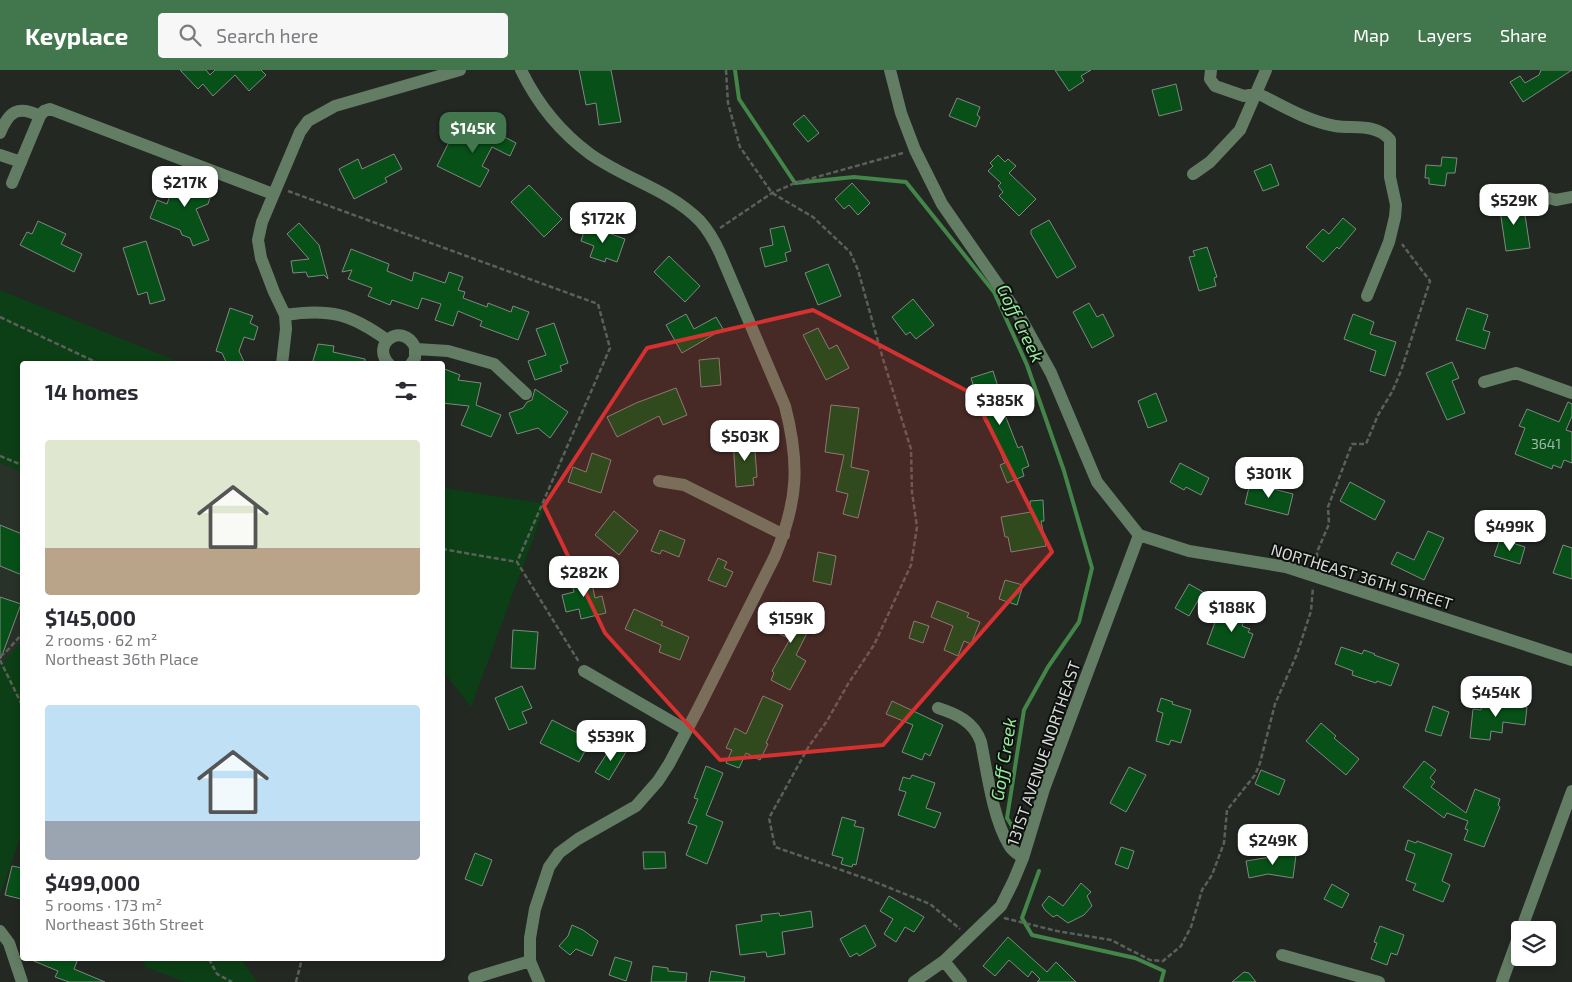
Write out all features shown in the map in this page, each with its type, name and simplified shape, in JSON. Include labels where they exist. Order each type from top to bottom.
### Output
[{"type":"street","points":[[282,361],[286,329],[285,315],[260,258],[258,240],[262,222],[300,132],[308,121],[318,114],[341,104],[460,70]]},
{"type":"street","points":[[521,70],[530,90],[551,118],[568,136],[604,162],[682,205],[710,234],[720,253],[785,406],[795,457],[795,484],[784,536],[670,764],[636,806],[578,839],[559,853],[549,867],[535,909],[530,938],[530,961],[539,982]]},
{"type":"street","points":[[890,70],[901,113],[915,150],[942,204],[1019,315],[1051,373],[1097,482],[1139,535]]},
{"type":"street","points":[[1211,70],[1210,79],[1215,86],[1244,96],[1256,93],[1305,117],[1335,126],[1363,127],[1387,136],[1390,140],[1390,177],[1396,205],[1395,217],[1392,230],[1367,296]]},
{"type":"street","points":[[1193,174],[1210,162],[1240,130],[1266,70]]},
{"type":"street","points":[[12,183],[40,116],[44,111],[50,109],[275,190]]},
{"type":"street","points":[[0,133],[8,118],[14,112],[29,110],[40,116]]},
{"type":"street","points":[[0,155],[21,162]]},
{"type":"street","points":[[1501,190],[1522,191],[1556,200],[1572,196]]},
{"type":"street","points":[[285,315],[305,312],[331,312],[349,318],[387,340]]},
{"type":"street","points":[[386,361],[383,351],[387,340],[397,335],[413,342],[416,349],[415,358],[412,361]]},
{"type":"street","points":[[416,349],[448,351],[494,364],[526,394]]},
{"type":"street","points":[[1484,382],[1516,373],[1572,393]]},
{"type":"street","points":[[659,481],[684,485],[784,536]]},
{"type":"street","name":"NORTHEAST 36TH STREET","points":[[1139,535],[1189,551],[1223,558],[1286,566],[1572,660]]},
{"type":"street","name":"131ST AVENUE NORTHEAST","points":[[914,982],[944,961],[1001,906],[1014,882],[1044,789],[1139,535]]},
{"type":"street","points":[[584,671],[686,730]]},
{"type":"street","points":[[938,708],[956,714],[969,723],[978,733],[993,800],[1002,830],[1012,850],[1023,858]]},
{"type":"street","points":[[1524,921],[1569,808],[1572,791]]},
{"type":"street","points":[[0,931],[9,943],[22,982]]},
{"type":"street","points":[[1282,954],[1379,982]]},
{"type":"street","points":[[1502,982],[1511,956]]},
{"type":"street","points":[[474,978],[530,961]]},
{"type":"street","points":[[944,961],[961,982]]},
{"type":"path","points":[[726,70],[728,103],[740,147],[772,193],[813,218],[850,252],[858,270],[882,359],[911,449],[912,492],[917,527],[912,565],[874,645],[848,684],[827,721],[809,746],[769,818],[775,847],[870,880],[930,904],[969,937]]},
{"type":"path","points":[[710,234],[772,193],[795,183],[915,150]]},
{"type":"path","points":[[275,190],[598,304],[610,348],[517,562]]},
{"type":"path","points":[[988,917],[1002,918],[1057,931],[1111,940],[1150,960],[1163,961],[1181,946],[1191,927],[1202,890],[1212,875],[1220,855],[1224,843],[1227,810],[1255,774],[1260,763],[1275,704],[1297,654],[1311,611],[1317,552],[1329,524],[1328,507],[1347,453],[1352,444],[1366,444],[1378,415],[1392,392],[1412,341],[1430,281],[1392,230]]},
{"type":"path","points":[[0,317],[94,361]]},
{"type":"path","points":[[0,456],[20,464]]},
{"type":"path","points":[[445,550],[517,562],[584,671]]},
{"type":"path","points":[[0,656],[6,653],[20,636]]},
{"type":"path","points":[[0,660],[20,701]]},
{"type":"path","points":[[210,961],[217,974],[232,982]]},
{"type":"path","points":[[296,982],[301,961]]},
{"type":"highlighted area","points":[[813,310],[973,394],[1052,552],[883,745],[720,760],[605,633],[544,506],[647,348]]},
{"type":"shaded area","points":[[0,462],[20,471],[20,839],[0,894]]},
{"type":"green space","points":[[0,290],[177,361],[20,361],[20,471],[0,462]]},
{"type":"green space","points":[[445,488],[546,504],[471,707],[445,674]]},
{"type":"green space","points":[[20,643],[20,839],[0,894],[0,666]]},
{"type":"green space","points":[[144,961],[242,961],[257,982],[186,982],[145,967]]},
{"type":"building","points":[[180,70],[206,70],[210,75],[215,70],[261,70],[266,75],[249,91],[235,75],[213,96],[203,84],[198,89]]},
{"type":"building","points":[[579,70],[611,70],[621,122],[599,125],[596,103],[586,105]]},
{"type":"building","points":[[1055,70],[1091,70],[1081,76],[1084,81],[1069,91]]},
{"type":"building","points":[[1541,70],[1572,70],[1523,102],[1510,82],[1520,76],[1525,83],[1539,75]]},
{"type":"building","points":[[1176,84],[1182,110],[1159,116],[1152,90]]},
{"type":"building","points":[[957,98],[980,107],[977,115],[980,117],[976,127],[949,116]]},
{"type":"building","points":[[804,115],[819,133],[808,142],[793,124]]},
{"type":"building","points":[[485,127],[516,143],[510,156],[492,147],[482,166],[489,170],[480,187],[437,166],[453,134],[457,136],[460,130],[479,139]]},
{"type":"building","points":[[394,154],[402,169],[385,178],[387,182],[354,199],[339,169],[358,159],[362,169]]},
{"type":"building","points":[[998,155],[1005,162],[1008,159],[1016,166],[1009,173],[1036,199],[1019,216],[999,196],[1003,192],[998,186],[1001,183],[988,171],[993,166],[990,163]]},
{"type":"building","points":[[1442,157],[1457,158],[1455,173],[1447,173],[1445,186],[1429,184],[1429,178],[1425,178],[1426,165],[1441,166]]},
{"type":"building","points":[[1271,164],[1279,185],[1263,191],[1254,171]]},
{"type":"building","points":[[182,170],[201,177],[198,184],[213,189],[208,204],[196,209],[209,240],[193,246],[190,238],[182,235],[180,230],[150,218],[157,200],[167,204],[174,184],[176,185]]},
{"type":"building","points":[[852,183],[870,203],[858,215],[849,205],[844,209],[835,199]]},
{"type":"building","points":[[529,185],[562,219],[544,237],[511,202]]},
{"type":"building","points":[[1521,199],[1530,248],[1506,251],[1499,203]]},
{"type":"building","points":[[1343,218],[1356,229],[1339,249],[1337,247],[1323,262],[1306,247],[1323,229],[1329,234]]},
{"type":"building","points":[[1049,220],[1076,267],[1057,278],[1031,234],[1031,230]]},
{"type":"building","points":[[38,221],[66,234],[61,244],[82,254],[74,272],[20,245],[27,232],[32,234]]},
{"type":"building","points":[[299,223],[319,245],[328,279],[324,275],[308,277],[306,272],[293,273],[291,261],[309,259],[287,234]]},
{"type":"building","points":[[586,225],[625,239],[617,262],[606,258],[605,262],[590,257],[594,246],[581,241]]},
{"type":"building","points":[[784,226],[791,251],[785,253],[787,261],[765,267],[760,248],[773,245],[770,229]]},
{"type":"building","points":[[146,241],[165,300],[150,304],[147,292],[138,295],[123,248]]},
{"type":"building","points":[[1207,247],[1217,277],[1214,278],[1216,286],[1199,291],[1189,257],[1195,256],[1193,251]]},
{"type":"building","points":[[351,249],[389,264],[387,271],[412,281],[414,272],[445,283],[449,272],[463,277],[458,290],[465,292],[463,298],[487,307],[488,303],[511,312],[513,306],[529,312],[518,340],[480,326],[482,321],[458,311],[453,326],[435,320],[441,304],[422,298],[418,309],[392,300],[390,305],[368,296],[372,288],[348,279],[352,270],[342,272]]},
{"type":"building","points":[[669,256],[700,286],[685,302],[654,272]]},
{"type":"building","points":[[828,264],[841,296],[818,305],[805,273]]},
{"type":"building","points":[[913,299],[934,325],[916,339],[910,332],[906,335],[892,317]]},
{"type":"building","points":[[1089,303],[1097,317],[1103,314],[1114,336],[1092,348],[1073,312]]},
{"type":"building","points":[[230,308],[253,316],[250,323],[258,327],[254,340],[244,337],[239,351],[244,361],[226,361],[222,353],[216,351]]},
{"type":"building","points":[[1467,308],[1488,315],[1483,330],[1490,332],[1485,349],[1456,340]]},
{"type":"building","points":[[686,314],[694,329],[716,317],[723,329],[682,353],[666,325]]},
{"type":"building","points":[[1353,314],[1374,322],[1370,334],[1396,342],[1385,376],[1370,371],[1376,351],[1344,339]]},
{"type":"building","points":[[554,323],[568,363],[560,366],[562,371],[535,380],[528,361],[546,355],[536,329]]},
{"type":"building","points":[[818,328],[829,349],[837,345],[849,368],[826,380],[803,335]]},
{"type":"building","points":[[318,344],[334,346],[333,352],[365,359],[365,361],[313,361]]},
{"type":"building","points":[[719,358],[721,385],[701,387],[699,360]]},
{"type":"building","points":[[1452,362],[1459,378],[1452,381],[1465,413],[1447,420],[1426,373]]},
{"type":"building","points":[[445,369],[460,375],[458,380],[481,383],[476,405],[501,415],[491,437],[461,425],[469,406],[445,403]]},
{"type":"building","points":[[993,371],[1007,415],[1005,415],[1018,448],[1022,446],[1029,466],[1022,469],[1024,476],[1007,483],[1000,465],[1005,463],[988,421],[985,422],[971,378]]},
{"type":"building","points":[[676,388],[687,415],[663,425],[659,416],[617,437],[607,417],[636,403]]},
{"type":"building","points":[[535,389],[568,412],[550,438],[538,428],[517,434],[509,413],[523,408],[527,402],[532,400]]},
{"type":"building","points":[[1156,393],[1167,421],[1148,428],[1138,401]]},
{"type":"building","points":[[1568,402],[1572,404],[1572,416],[1566,430],[1572,432],[1572,463],[1564,460],[1561,468],[1553,465],[1552,469],[1515,454],[1525,428],[1519,426],[1527,409],[1559,422]]},
{"type":"building","points":[[831,405],[859,408],[851,467],[869,471],[858,518],[843,514],[848,494],[836,491],[844,455],[825,452]]},
{"type":"building","points":[[754,439],[757,477],[753,478],[754,485],[736,487],[733,440]]},
{"type":"building","points":[[592,453],[611,460],[601,493],[568,482],[573,467],[586,472]]},
{"type":"building","points":[[1180,463],[1209,478],[1201,495],[1186,487],[1184,490],[1170,482]]},
{"type":"building","points":[[1350,482],[1385,501],[1375,520],[1340,501]]},
{"type":"building","points":[[1250,483],[1293,494],[1288,515],[1245,504]]},
{"type":"building","points":[[1043,500],[1044,521],[1041,521],[1046,546],[1011,552],[1008,537],[1005,537],[1001,517],[1031,512],[1030,501]]},
{"type":"building","points":[[614,511],[638,531],[619,555],[595,535]]},
{"type":"building","points":[[0,525],[20,533],[20,574],[0,566]]},
{"type":"building","points":[[660,530],[685,540],[679,557],[662,550],[660,554],[651,551]]},
{"type":"building","points":[[1428,531],[1444,538],[1424,580],[1391,564],[1397,552],[1414,560]]},
{"type":"building","points":[[1500,539],[1525,547],[1520,564],[1494,556]]},
{"type":"building","points":[[1563,545],[1572,548],[1572,579],[1553,573]]},
{"type":"building","points":[[818,552],[836,556],[831,585],[813,581]]},
{"type":"building","points":[[718,558],[727,562],[724,568],[733,572],[726,587],[708,580]]},
{"type":"building","points":[[590,573],[595,598],[602,596],[606,613],[581,619],[579,609],[566,612],[562,595],[574,592],[570,577]]},
{"type":"building","points":[[1005,580],[1023,585],[1017,605],[999,599]]},
{"type":"building","points":[[1189,584],[1203,592],[1189,616],[1175,608]]},
{"type":"building","points":[[0,597],[20,604],[20,607],[0,658]]},
{"type":"building","points":[[937,601],[969,613],[967,617],[980,622],[971,644],[964,641],[958,656],[944,650],[953,626],[931,617]]},
{"type":"building","points":[[783,602],[815,617],[796,655],[806,661],[790,690],[771,680],[774,673],[772,671],[790,639],[774,631],[782,615],[778,613]]},
{"type":"building","points":[[1232,606],[1248,611],[1242,626],[1250,629],[1248,632],[1253,634],[1244,658],[1207,644],[1217,617],[1226,621]]},
{"type":"building","points":[[634,609],[663,622],[661,625],[689,637],[680,660],[659,652],[661,645],[625,629]]},
{"type":"building","points":[[914,621],[929,626],[923,643],[909,638]]},
{"type":"building","points":[[513,630],[538,632],[535,669],[511,668]]},
{"type":"building","points":[[1341,647],[1362,654],[1364,650],[1399,664],[1391,686],[1352,675],[1353,671],[1335,664]]},
{"type":"building","points":[[522,686],[532,708],[522,712],[527,723],[509,730],[495,698]]},
{"type":"building","points":[[763,696],[783,705],[760,760],[746,753],[739,768],[726,763],[732,750],[726,748],[735,728],[746,734]]},
{"type":"building","points":[[1491,697],[1509,700],[1508,704],[1527,707],[1525,725],[1503,722],[1502,733],[1491,731],[1490,740],[1470,738],[1473,709],[1481,710],[1483,702],[1490,703]]},
{"type":"building","points":[[1161,698],[1191,710],[1181,743],[1171,740],[1169,745],[1156,741],[1163,713],[1157,711]]},
{"type":"building","points":[[892,701],[943,725],[930,756],[925,753],[922,760],[902,752],[913,725],[886,714]]},
{"type":"building","points":[[1433,706],[1449,712],[1441,736],[1425,731]]},
{"type":"building","points":[[552,720],[591,740],[579,762],[540,743]]},
{"type":"building","points":[[1321,723],[1336,736],[1334,738],[1359,759],[1346,775],[1306,741]]},
{"type":"building","points":[[613,744],[626,752],[609,780],[595,772]]},
{"type":"building","points":[[1424,761],[1436,770],[1430,778],[1435,782],[1431,787],[1466,813],[1475,789],[1500,799],[1498,805],[1500,807],[1484,847],[1464,840],[1468,830],[1465,829],[1468,821],[1447,813],[1444,818],[1403,787]]},
{"type":"building","points":[[706,766],[723,773],[706,815],[723,822],[707,864],[686,855],[697,826],[688,823],[698,799],[694,798]]},
{"type":"building","points":[[1129,767],[1146,775],[1126,812],[1110,803]]},
{"type":"building","points":[[1261,770],[1285,780],[1279,795],[1255,784]]},
{"type":"building","points":[[912,775],[935,783],[926,808],[941,813],[935,828],[898,815],[906,792],[899,790],[903,777],[910,779]]},
{"type":"building","points":[[842,817],[856,821],[854,826],[864,828],[856,865],[853,864],[852,867],[841,864],[843,858],[832,855]]},
{"type":"building","points":[[1408,840],[1416,843],[1417,841],[1452,854],[1442,881],[1450,885],[1443,902],[1413,890],[1416,884],[1406,880],[1415,854],[1405,850]]},
{"type":"building","points":[[1121,847],[1134,851],[1128,869],[1115,864]]},
{"type":"building","points":[[643,852],[665,852],[666,868],[644,869]]},
{"type":"building","points":[[1272,852],[1296,855],[1293,878],[1268,874],[1249,878],[1246,861],[1271,857]]},
{"type":"building","points":[[475,853],[492,860],[482,886],[465,879]]},
{"type":"building","points":[[12,866],[20,868],[20,899],[5,895]]},
{"type":"building","points":[[1081,883],[1091,892],[1087,896],[1092,906],[1084,915],[1068,923],[1057,915],[1053,917],[1045,910],[1042,905],[1049,896],[1063,906]]},
{"type":"building","points":[[1332,884],[1349,894],[1342,908],[1324,899]]},
{"type":"building","points":[[889,896],[924,917],[914,932],[905,927],[896,942],[884,934],[893,919],[880,911]]},
{"type":"building","points":[[811,911],[813,927],[782,932],[785,954],[767,957],[766,952],[740,955],[736,925],[762,921],[761,915],[779,913],[780,916]]},
{"type":"building","points":[[572,925],[583,930],[598,941],[592,956],[576,949],[570,955],[559,946],[568,936]]},
{"type":"building","points":[[865,925],[876,946],[859,956],[857,953],[850,957],[840,939]]},
{"type":"building","points":[[1380,926],[1404,935],[1397,955],[1391,953],[1387,965],[1371,959],[1377,943],[1374,942]]},
{"type":"building","points":[[1008,937],[1047,972],[1056,962],[1076,982],[1037,982],[1040,979],[1032,971],[1028,977],[1009,960],[995,976],[983,966]]},
{"type":"building","points":[[615,957],[632,962],[626,981],[609,975]]},
{"type":"building","points":[[34,961],[77,961],[74,969],[105,982],[69,982],[55,977],[58,971]]},
{"type":"building","points":[[653,966],[668,968],[668,971],[687,973],[686,982],[651,982]]},
{"type":"building","points":[[711,971],[745,977],[744,982],[709,982]]},
{"type":"building","points":[[1244,972],[1249,973],[1256,982],[1232,982]]},
{"type":"waterway","name":"Goff Creek","points":[[735,70],[739,99],[795,183],[854,177],[906,182],[994,292],[1027,365],[1064,471],[1092,568],[1079,622],[1048,667],[1024,710],[1007,818],[1017,834]]},
{"type":"waterway","name":"Goff Creek","points":[[1039,871],[1022,918],[1032,935],[1135,958],[1164,971],[1161,982]]}]
